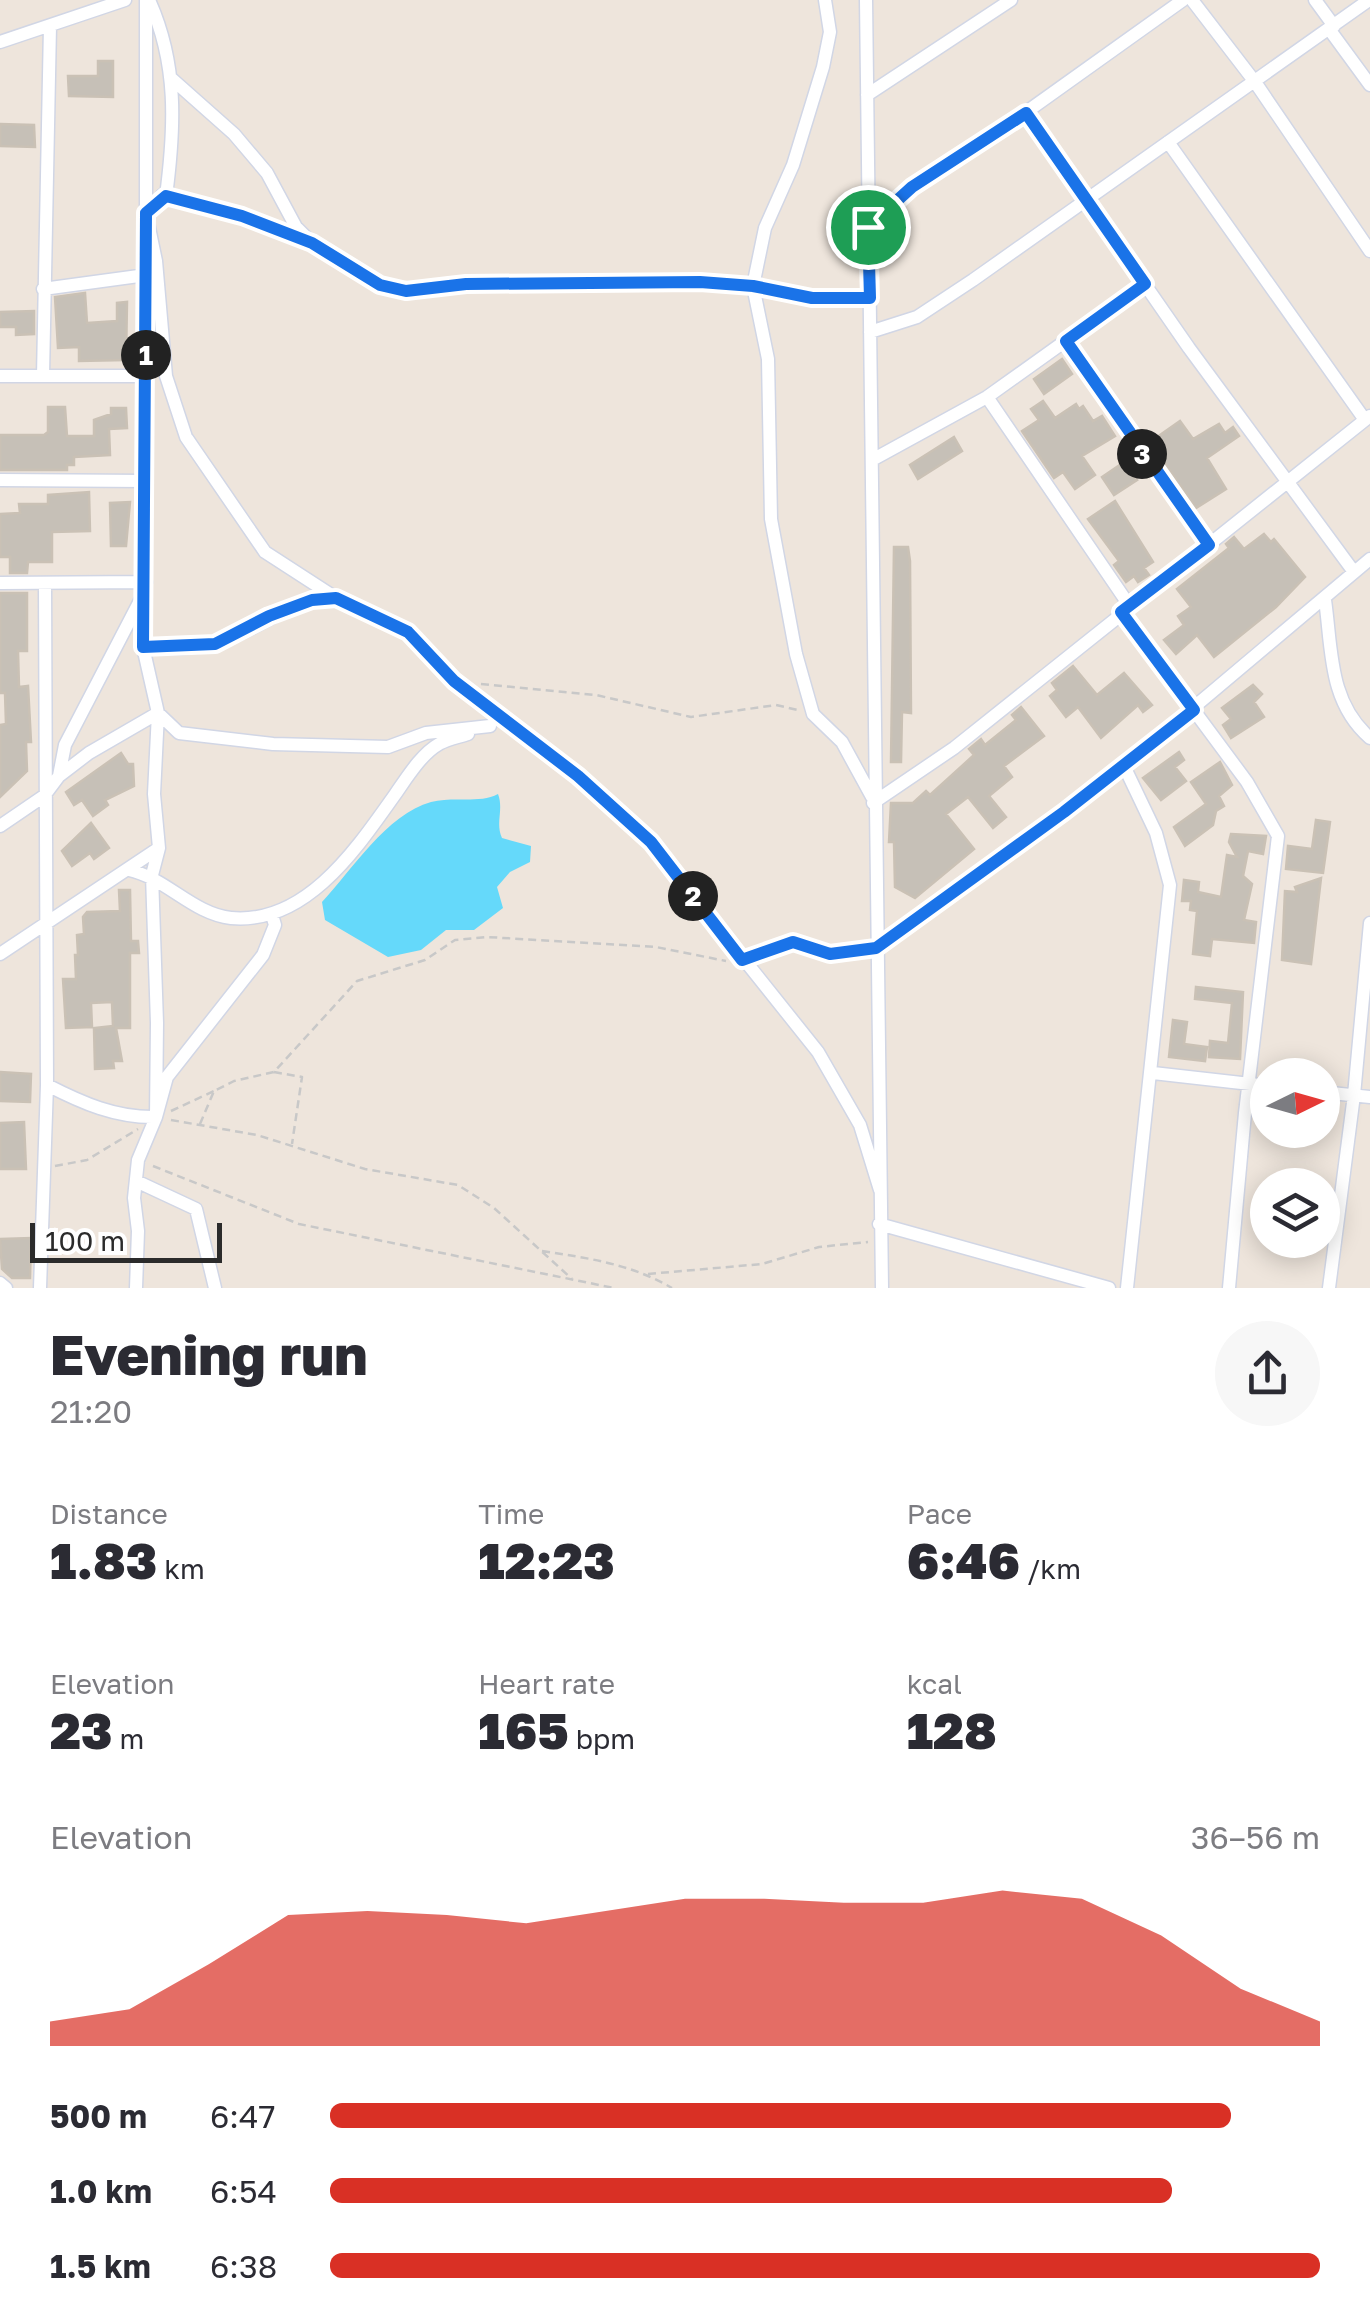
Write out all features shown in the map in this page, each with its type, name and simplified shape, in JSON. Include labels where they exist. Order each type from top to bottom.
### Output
[{"type":"street","points":[[0,42],[126,0]]},
{"type":"street","points":[[146,213],[166,196],[172,79],[164,34],[148,0]]},
{"type":"street","points":[[148,0],[143,647],[158,714],[154,794],[159,848],[152,875],[156,1118]]},
{"type":"street","points":[[824,0],[830,32],[823,67],[793,165],[766,228],[753,286],[768,359],[771,519],[796,654],[813,714],[842,742],[873,801]]},
{"type":"street","points":[[866,0],[882,1288]]},
{"type":"street","points":[[867,95],[1010,0]]},
{"type":"street","points":[[868,227],[912,187],[1026,113],[1183,0]]},
{"type":"street","points":[[1192,0],[1256,82],[1370,251]]},
{"type":"street","points":[[1315,0],[1370,85]]},
{"type":"street","points":[[870,332],[916,317],[1369,0]]},
{"type":"street","points":[[43,376],[50,26]]},
{"type":"street","points":[[172,79],[234,134],[268,172],[296,227],[312,243]]},
{"type":"street","points":[[1026,113],[1287,484],[1354,572]]},
{"type":"street","points":[[873,801],[954,748],[1368,418],[1168,142]]},
{"type":"street","points":[[146,193],[242,216],[312,243],[380,285],[406,291],[575,282],[753,286],[812,298],[870,298]]},
{"type":"street","points":[[146,213],[156,261],[166,376],[186,437],[265,552],[336,598],[408,632],[454,681],[578,776],[651,842],[802,1030],[843,1091],[860,1125],[880,1190]]},
{"type":"street","points":[[43,288],[146,274]]},
{"type":"street","points":[[872,460],[987,397],[1145,284]]},
{"type":"street","points":[[1066,341],[1209,545]]},
{"type":"street","points":[[0,376],[146,376]]},
{"type":"street","points":[[987,397],[1125,608],[1247,782],[1278,836],[1229,1288]]},
{"type":"street","points":[[0,480],[146,481]]},
{"type":"street","points":[[876,948],[1124,766],[1370,559]]},
{"type":"street","points":[[0,583],[146,586]]},
{"type":"street","points":[[40,1288],[47,1084],[45,583]]},
{"type":"street","points":[[59,776],[65,745],[146,586]]},
{"type":"street","points":[[143,647],[215,644],[269,616],[312,600],[336,598]]},
{"type":"street","points":[[1324,600],[1334,676],[1349,712],[1370,738]]},
{"type":"street","points":[[0,826],[44,796],[59,776],[89,753],[158,714]]},
{"type":"street","points":[[158,714],[180,733],[273,744],[388,747],[426,733],[490,726]]},
{"type":"street","points":[[129,870],[152,875],[201,907],[230,918],[272,915],[348,861],[437,745],[505,720]]},
{"type":"street","points":[[1124,766],[1156,833],[1170,885],[1128,1288]]},
{"type":"street","points":[[0,954],[159,848]]},
{"type":"street","points":[[136,1288],[138,1160],[168,1077],[263,954],[276,925],[272,915]]},
{"type":"street","points":[[1328,1288],[1354,1095],[1370,923]]},
{"type":"street","points":[[1152,1073],[1249,1084]]},
{"type":"street","points":[[47,1084],[128,1118],[156,1118]]},
{"type":"street","points":[[1340,1094],[1370,1097]]},
{"type":"street","points":[[136,1182],[196,1209],[215,1288]]},
{"type":"street","points":[[879,1224],[1109,1288]]},
{"type":"street","points":[[0,1284],[6,1288]]},
{"type":"path","points":[[454,681],[596,695],[691,718],[776,705],[813,714]]},
{"type":"path","points":[[274,1072],[357,981],[425,960],[456,940],[487,937],[656,946],[732,962],[793,942],[830,954],[876,948]]},
{"type":"path","points":[[44,1168],[87,1160],[156,1118],[234,1081],[274,1072],[302,1076],[292,1146]]},
{"type":"path","points":[[200,1124],[214,1091]]},
{"type":"path","points":[[156,1118],[200,1124],[365,1168],[458,1186],[494,1208],[572,1280]]},
{"type":"path","points":[[138,1160],[299,1224],[614,1288]]},
{"type":"path","points":[[648,1274],[762,1264],[819,1247],[879,1241]]},
{"type":"path","points":[[540,1251],[608,1261],[648,1274],[672,1288]]},
{"type":"water","points":[[498,794],[502,838],[531,846],[530,862],[510,872],[497,887],[503,908],[474,930],[446,930],[421,950],[388,957],[325,920],[322,902],[371,844],[400,818],[431,802],[483,799]]},
{"type":"building","points":[[98,61],[113,61],[113,97],[69,96],[68,76],[98,76]]},
{"type":"building","points":[[0,124],[34,125],[35,147],[0,146]]},
{"type":"building","points":[[85,293],[87,323],[117,321],[117,303],[127,302],[126,360],[79,361],[79,347],[58,348],[55,297]]},
{"type":"building","points":[[34,311],[34,334],[16,335],[16,327],[0,327],[0,312]]},
{"type":"building","points":[[1062,359],[1072,374],[1044,394],[1034,379]]},
{"type":"building","points":[[1043,401],[1055,418],[1076,404],[1079,409],[1083,406],[1093,421],[1102,416],[1115,436],[1082,456],[1095,475],[1075,489],[1063,472],[1054,478],[1022,431],[1039,420],[1031,409]]},
{"type":"building","points":[[48,407],[65,407],[67,436],[94,436],[94,420],[111,414],[111,408],[126,408],[127,428],[109,429],[110,455],[74,457],[74,465],[67,465],[67,470],[0,470],[0,435],[44,435],[48,432]]},
{"type":"building","points":[[1180,421],[1193,439],[1219,424],[1225,433],[1233,427],[1239,436],[1207,458],[1226,489],[1196,508],[1150,442]]},
{"type":"building","points":[[954,437],[962,451],[918,479],[910,465]]},
{"type":"building","points":[[1121,464],[1137,480],[1114,495],[1102,477]]},
{"type":"building","points":[[89,492],[90,531],[52,532],[52,562],[28,562],[27,573],[10,573],[10,557],[0,557],[0,514],[20,513],[19,504],[48,504],[48,495]]},
{"type":"building","points":[[1115,501],[1153,562],[1144,568],[1149,575],[1138,582],[1134,576],[1126,582],[1114,565],[1119,561],[1088,519]]},
{"type":"building","points":[[130,502],[126,546],[111,546],[110,503]]},
{"type":"building","points":[[1264,534],[1271,542],[1274,539],[1305,577],[1276,607],[1214,657],[1197,635],[1176,654],[1164,640],[1184,625],[1178,616],[1191,607],[1177,589],[1229,548],[1226,544],[1234,537],[1244,549]]},
{"type":"building","points":[[894,547],[908,547],[910,561],[911,713],[902,712],[901,762],[891,762]]},
{"type":"building","points":[[0,593],[27,593],[27,651],[18,651],[19,687],[28,686],[31,742],[26,742],[27,771],[0,797],[0,725],[6,724],[5,693],[0,693]]},
{"type":"building","points":[[1073,666],[1097,695],[1124,673],[1152,705],[1143,712],[1138,705],[1101,738],[1078,707],[1066,717],[1050,696],[1057,690],[1052,683]]},
{"type":"building","points":[[1253,685],[1262,694],[1254,702],[1264,717],[1231,738],[1223,725],[1231,719],[1222,708]]},
{"type":"building","points":[[1021,707],[1044,736],[1004,766],[1012,777],[989,796],[1006,817],[993,828],[968,797],[946,814],[974,849],[915,898],[895,887],[894,842],[889,842],[891,803],[913,803],[926,791],[930,795],[974,755],[969,749],[981,739],[985,745],[1016,720],[1012,715]]},
{"type":"building","points":[[1179,752],[1184,760],[1175,767],[1186,781],[1161,800],[1143,778]]},
{"type":"building","points":[[121,753],[128,764],[133,764],[134,786],[105,800],[108,805],[93,816],[82,800],[74,805],[66,792]]},
{"type":"building","points":[[1220,762],[1232,785],[1219,796],[1224,806],[1216,811],[1213,825],[1185,846],[1174,827],[1206,804],[1191,782]]},
{"type":"building","points":[[1316,820],[1330,822],[1323,873],[1286,869],[1288,846],[1312,849]]},
{"type":"building","points":[[91,823],[109,848],[94,859],[90,853],[72,866],[62,851]]},
{"type":"building","points":[[1231,834],[1266,836],[1263,854],[1248,851],[1243,876],[1252,884],[1244,920],[1256,922],[1254,943],[1212,939],[1210,956],[1193,954],[1197,911],[1190,910],[1191,901],[1182,901],[1184,880],[1199,882],[1198,892],[1221,897],[1227,855],[1237,857],[1229,842]]},
{"type":"building","points":[[1321,878],[1311,964],[1282,960],[1285,891],[1297,892],[1295,887]]},
{"type":"building","points":[[119,890],[130,890],[131,941],[138,941],[139,953],[130,953],[130,1028],[116,1028],[122,1061],[113,1061],[114,1068],[95,1069],[94,1028],[113,1026],[112,1002],[91,1003],[92,1027],[66,1028],[63,979],[76,979],[77,935],[84,934],[83,917],[87,912],[120,911]]},
{"type":"building","points":[[1196,987],[1243,992],[1240,1059],[1209,1057],[1210,1041],[1228,1043],[1232,1003],[1195,999]]},
{"type":"building","points":[[1173,1020],[1187,1022],[1184,1044],[1207,1047],[1205,1061],[1169,1057]]},
{"type":"building","points":[[0,1072],[31,1074],[30,1102],[0,1101]]},
{"type":"building","points":[[24,1122],[26,1169],[0,1169],[0,1123]]},
{"type":"building","points":[[31,1238],[30,1278],[12,1278],[2,1269],[0,1239]]},
{"type":"route","points":[[1026,113],[1145,284],[1066,341],[1209,545],[1121,612],[1194,710],[1064,812],[876,948],[830,954],[810,944],[793,942],[742,960],[651,842],[578,776],[454,681],[408,632],[336,598],[312,600],[269,616],[215,644],[181,649],[143,647],[146,213],[166,196],[242,216],[312,243],[380,285],[406,291],[466,284],[700,282],[753,286],[812,298],[870,298],[868,227],[912,187],[1026,113]]}]
